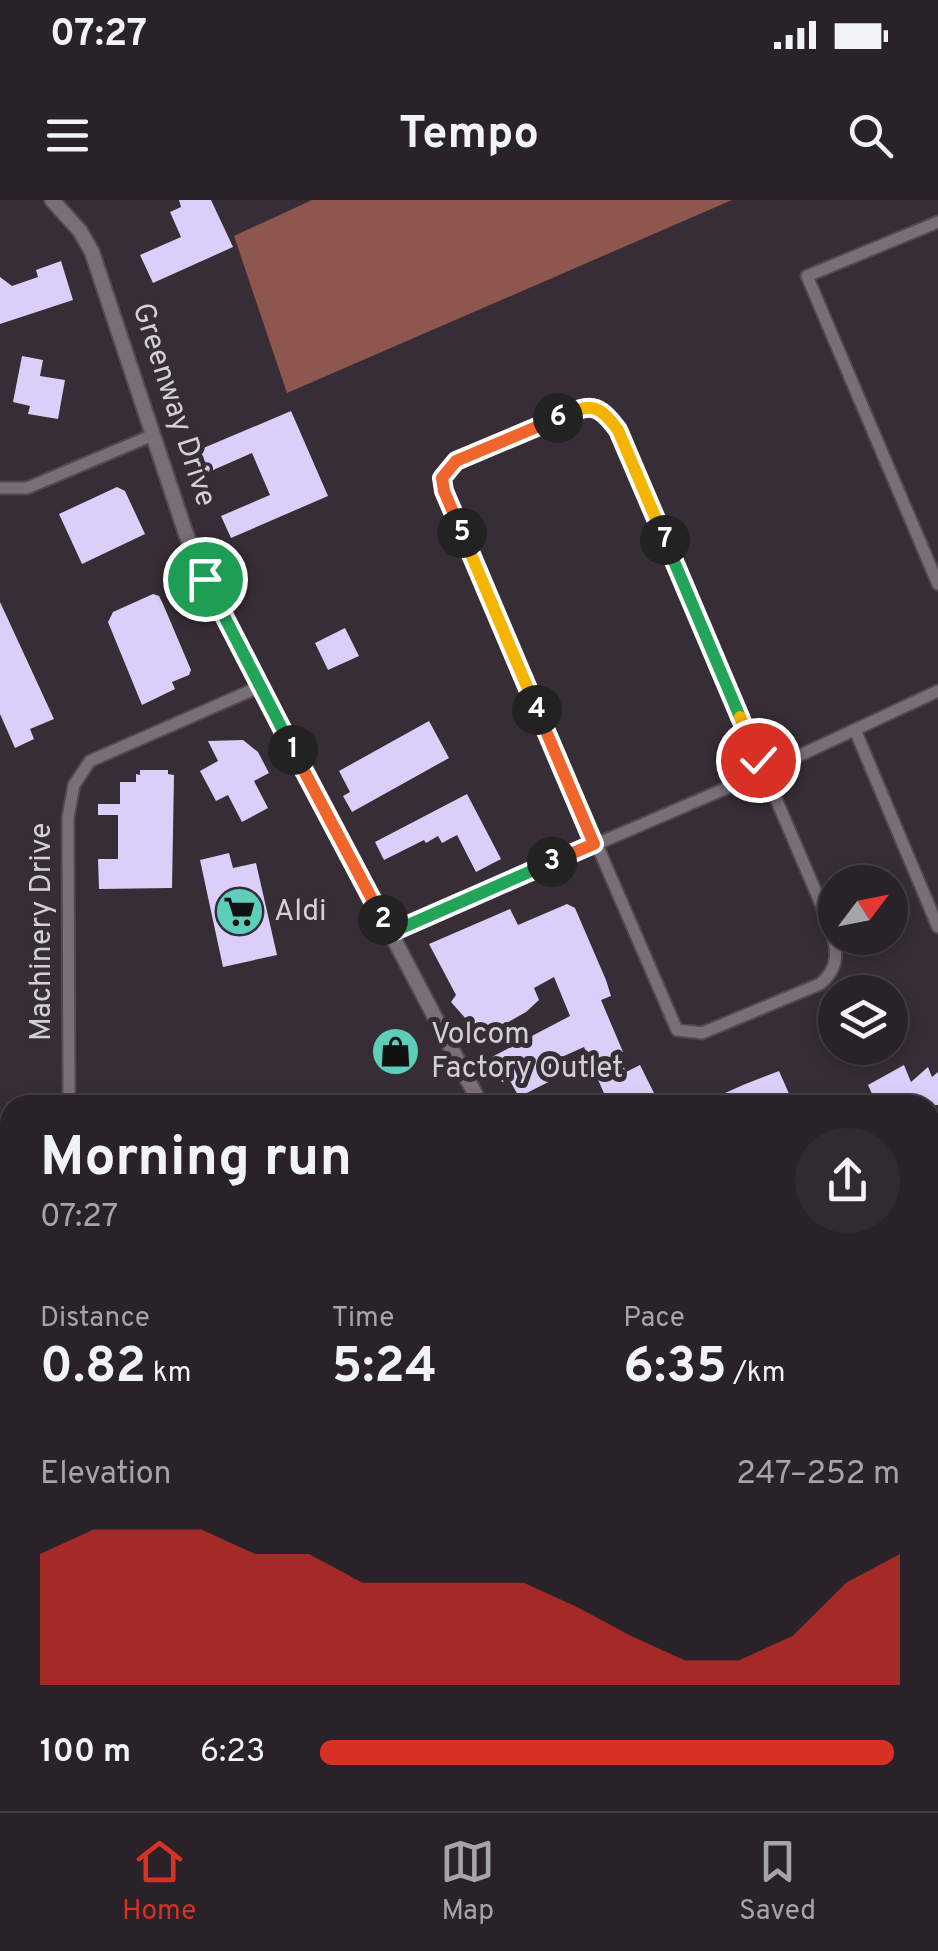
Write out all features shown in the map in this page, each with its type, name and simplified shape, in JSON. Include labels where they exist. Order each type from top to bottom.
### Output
[{"type":"street","name":"Greenway Drive","points":[[52,200],[80,231],[92,252],[205,579],[259,688]]},
{"type":"street","points":[[938,222],[807,276],[938,584]]},
{"type":"street","points":[[594,407],[607,414],[618,430],[764,772],[836,947],[833,972],[820,984],[702,1034],[677,1030],[444,491],[442,478],[456,461],[583,408],[594,407]]},
{"type":"street","points":[[0,488],[27,488],[153,435]]},
{"type":"street","points":[[259,688],[475,1095]]},
{"type":"street","name":"Machinery Drive","points":[[69,1095],[68,818],[74,785],[90,761],[259,688]]},
{"type":"street","points":[[390,933],[764,772],[938,690]]},
{"type":"street","points":[[855,730],[938,927]]},
{"type":"shaded area","points":[[312,200],[732,200],[287,393],[234,236]]},
{"type":"building","points":[[179,200],[211,200],[233,247],[153,283],[140,255],[181,237],[170,212],[181,207]]},
{"type":"building","points":[[61,261],[73,300],[0,324],[0,277],[12,286],[38,277],[36,270]]},
{"type":"building","points":[[22,356],[43,360],[40,376],[65,380],[58,419],[28,414],[30,406],[13,402]]},
{"type":"building","points":[[291,411],[328,496],[231,538],[221,516],[270,495],[252,453],[204,474],[194,452]]},
{"type":"building","points":[[117,487],[125,491],[145,534],[82,564],[59,514]]},
{"type":"building","points":[[153,594],[163,604],[191,670],[189,675],[172,682],[175,689],[142,705],[108,622],[113,612]]},
{"type":"building","points":[[0,602],[54,719],[30,729],[34,739],[15,748],[0,714]]},
{"type":"building","points":[[345,628],[359,656],[328,670],[315,643]]},
{"type":"building","points":[[429,721],[449,758],[352,812],[343,796],[350,792],[339,771]]},
{"type":"building","points":[[243,740],[258,752],[269,773],[254,781],[268,808],[242,822],[228,795],[216,801],[200,771],[218,761],[208,741]]},
{"type":"building","points":[[140,770],[168,770],[168,774],[174,775],[172,888],[99,889],[98,859],[118,859],[118,815],[98,815],[98,804],[120,804],[120,782],[136,782]]},
{"type":"building","points":[[467,794],[501,859],[476,872],[457,835],[442,843],[438,836],[426,843],[424,840],[384,860],[375,842]]},
{"type":"building","name":"Aldi","points":[[229,853],[233,868],[256,863],[277,955],[223,967],[200,860]]},
{"type":"building","points":[[567,904],[575,908],[611,996],[601,1000],[623,1052],[618,1054],[626,1072],[640,1065],[655,1095],[605,1095],[584,1047],[564,1056],[567,1063],[558,1068],[562,1075],[523,1095],[518,1095],[509,1079],[502,1082],[490,1058],[570,1016],[554,977],[534,988],[539,1000],[526,1012],[482,1037],[451,1002],[456,995],[429,944],[510,909],[518,925]]},
{"type":"building","points":[[904,1065],[911,1082],[928,1067],[932,1077],[938,1072],[938,1095],[872,1095],[868,1085]]},
{"type":"building","points":[[779,1071],[790,1095],[720,1095]]},
{"type":"place","name":"Aldi","points":[[239,912]]},
{"type":"place","name":"Volcom Factory Outlet","points":[[396,1052]]},
{"type":"route","points":[[205,579],[390,933],[594,844],[444,491],[442,478],[456,461],[583,408],[594,407],[607,414],[618,430],[758,760]]}]
